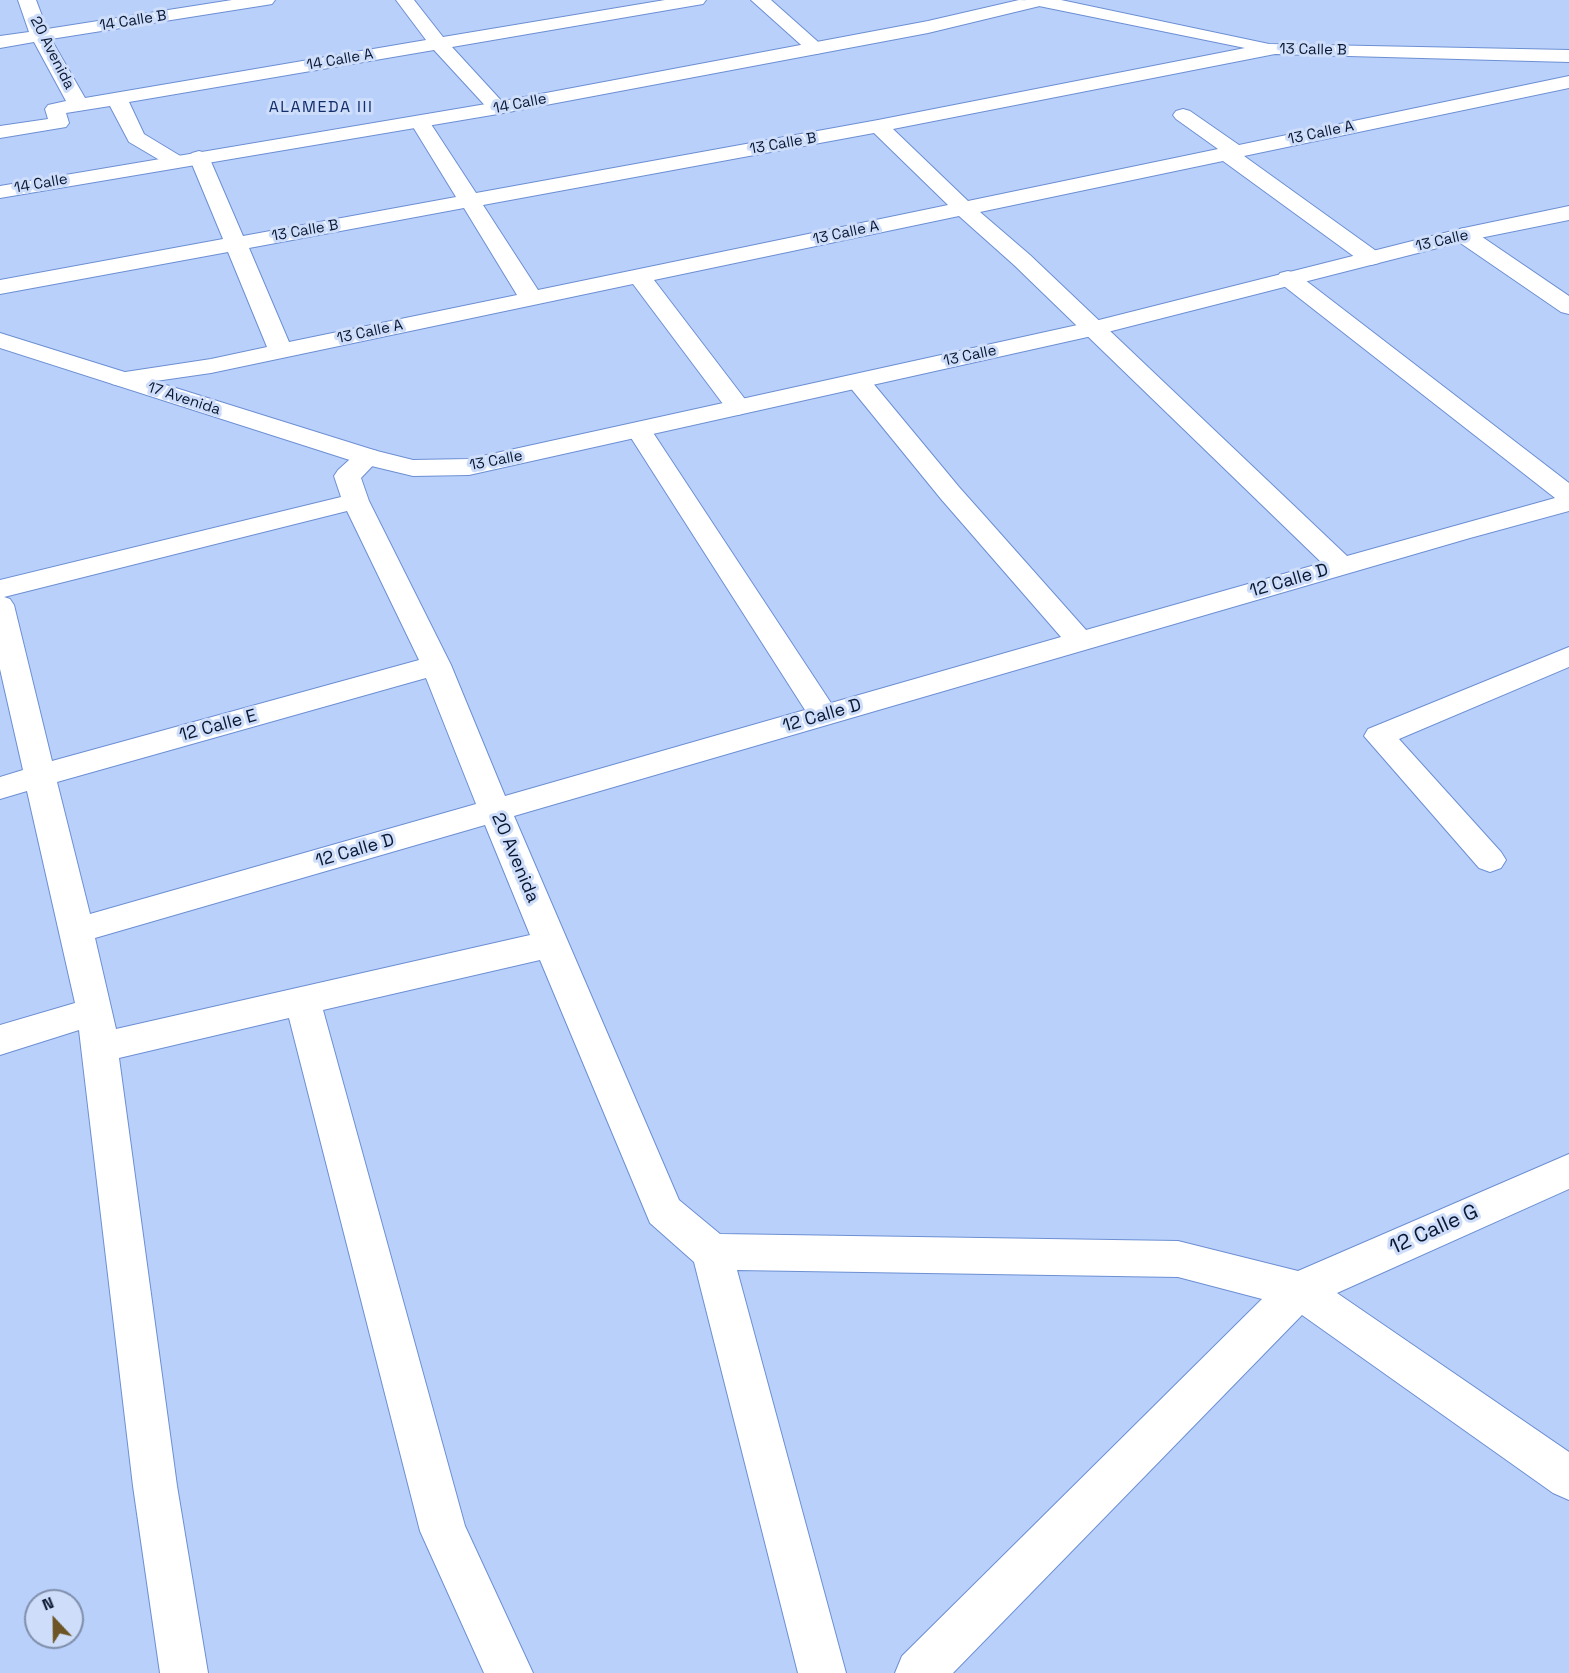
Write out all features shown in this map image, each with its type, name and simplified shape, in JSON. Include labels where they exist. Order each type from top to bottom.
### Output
[{"type":"street","name":"20 Avenida","points":[[27,0],[40,36],[78,104]]},
{"type":"street","name":"14 Calle B","points":[[0,42],[266,0]]},
{"type":"street","points":[[405,0],[438,44],[498,108]]},
{"type":"street","name":"14 Calle A","points":[[0,132],[59,123],[55,109],[78,104],[697,0]]},
{"type":"street","points":[[760,0],[816,48]]},
{"type":"street","points":[[1034,0],[1275,48]]},
{"type":"street","name":"14 Calle","points":[[0,192],[498,108],[928,27],[1038,1]]},
{"type":"street","name":"13 Calle B","points":[[0,287],[878,126],[1275,48],[1569,56]]},
{"type":"street","name":"13 Calle A","points":[[121,379],[211,366],[1569,82]]},
{"type":"street","points":[[117,99],[136,138],[175,161]]},
{"type":"street","points":[[1183,115],[1371,258]]},
{"type":"street","points":[[420,122],[531,298]]},
{"type":"street","points":[[878,126],[963,208],[1022,260],[1341,566]]},
{"type":"street","points":[[199,157],[281,351]]},
{"type":"street","name":"13 Calle","points":[[368,457],[413,468],[470,467],[1092,329],[1464,235],[1569,213]]},
{"type":"street","points":[[1464,235],[1569,307]]},
{"type":"street","points":[[639,276],[738,407]]},
{"type":"street","points":[[1288,279],[1569,496]]},
{"type":"street","name":"17 Avenida","points":[[0,340],[368,457]]},
{"type":"street","points":[[858,381],[950,493],[1080,641]]},
{"type":"street","points":[[639,430],[824,716]]},
{"type":"street","name":"20 Avenida","points":[[368,457],[347,476],[356,501],[436,665],[550,944],[664,1211],[712,1252]]},
{"type":"street","points":[[0,590],[356,501]]},
{"type":"street","name":"12 Calle D","points":[[76,931],[1341,566],[1569,503]]},
{"type":"street","points":[[0,605],[97,1029],[155,1486],[184,1673]]},
{"type":"street","name":"12 Calle E","points":[[0,788],[162,740],[436,665]]},
{"type":"street","points":[[0,1040],[303,1002],[550,944]]},
{"type":"street","points":[[303,1002],[443,1531],[508,1673]]},
{"type":"street","name":"12 Calle G","points":[[1299,1290],[1569,1171]]},
{"type":"street","points":[[822,1673],[712,1252],[1178,1259],[1299,1290],[1569,1478]]},
{"type":"street","points":[[919,1673],[1299,1290]]},
{"type":"lane","points":[[1490,860],[1379,736],[1569,656]]},
{"type":"district","name":"ALAMEDA III","points":[[321,108]]}]
